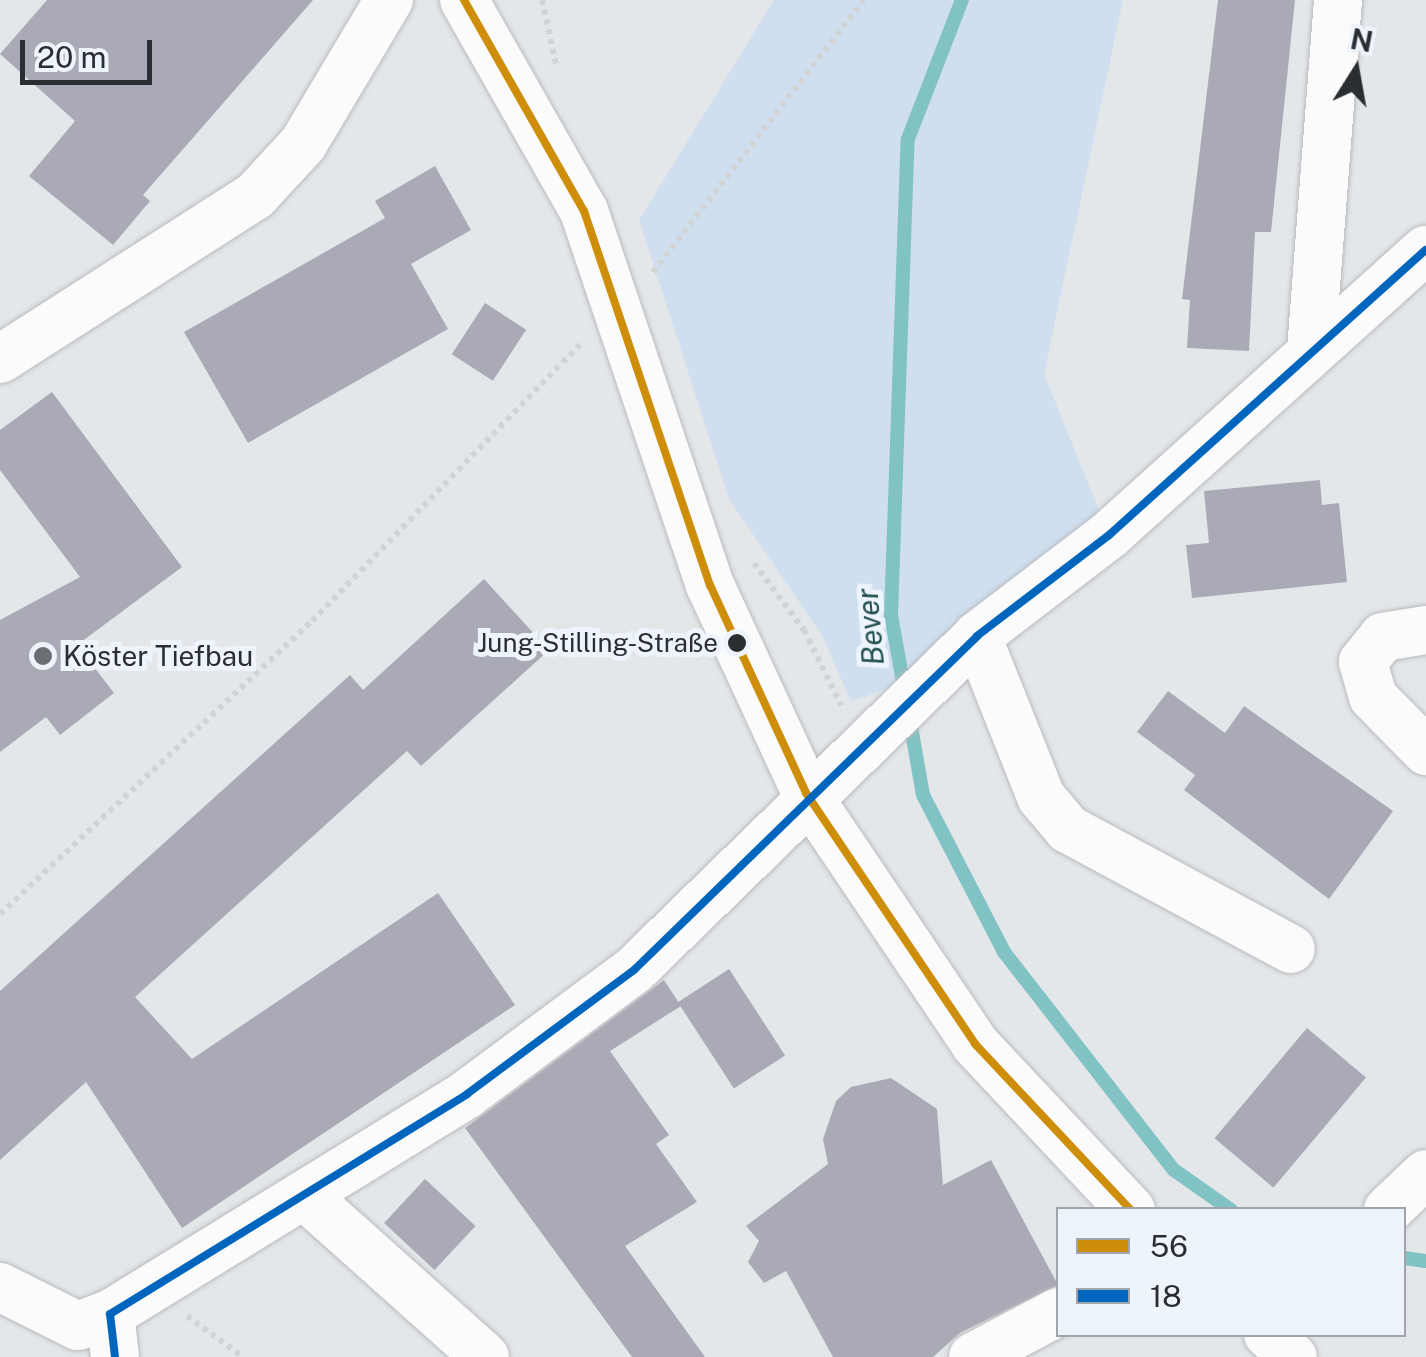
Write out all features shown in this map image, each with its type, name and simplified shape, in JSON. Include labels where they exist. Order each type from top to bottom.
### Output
[{"type":"street","points":[[0,358],[264,188],[303,144],[389,0]]},
{"type":"street","points":[[464,0],[567,176],[710,585],[806,793],[976,1044],[1128,1207]]},
{"type":"street","points":[[1312,351],[1338,0]]},
{"type":"street","points":[[0,1286],[78,1326],[113,1336],[170,1273],[306,1197],[634,970],[806,793],[962,651],[1109,535],[1426,250]]},
{"type":"street","points":[[1426,630],[1383,637],[1363,662],[1373,697],[1426,752]]},
{"type":"street","points":[[962,651],[1041,796],[1068,829],[1290,949]]},
{"type":"street","points":[[1391,1207],[1426,1174]]},
{"type":"street","points":[[306,1197],[485,1357]]},
{"type":"street","points":[[973,1357],[1056,1313]]},
{"type":"street","points":[[1272,1337],[1295,1357]]},
{"type":"path","points":[[654,289],[650,276],[864,0]]},
{"type":"path","points":[[0,914],[377,557],[582,342],[623,329]]},
{"type":"path","points":[[170,1273],[189,1321],[244,1357]]},
{"type":"shaded area","points":[[774,0],[1123,0],[1044,374],[1109,535],[946,666],[851,702],[823,637],[729,499],[639,220]]},
{"type":"building","points":[[47,0],[313,0],[143,195],[150,201],[113,245],[29,176],[75,121],[0,54]]},
{"type":"building","points":[[1218,0],[1295,0],[1271,232],[1255,232],[1249,351],[1187,348],[1190,300],[1182,299]]},
{"type":"building","points":[[435,166],[471,230],[411,264],[448,329],[248,443],[184,332],[385,218],[375,201]]},
{"type":"building","points":[[485,303],[526,330],[493,381],[452,354]]},
{"type":"building","points":[[52,392],[182,567],[77,645],[114,693],[60,735],[46,717],[0,752],[0,620],[80,577],[0,470],[0,430]]},
{"type":"building","points":[[1320,480],[1322,505],[1339,503],[1347,582],[1192,598],[1186,545],[1209,543],[1204,491]]},
{"type":"building","points":[[484,579],[549,650],[421,766],[407,751],[135,997],[192,1059],[438,893],[515,1005],[182,1228],[86,1082],[0,1160],[0,991],[350,675],[363,690]]},
{"type":"building","points":[[1168,691],[1225,733],[1244,706],[1393,811],[1329,899],[1184,790],[1195,775],[1137,732]]},
{"type":"building","points":[[729,969],[785,1055],[734,1089],[678,1002]]},
{"type":"building","points":[[664,980],[681,1006],[610,1051],[669,1135],[656,1144],[697,1202],[625,1246],[705,1357],[632,1357],[465,1128]]},
{"type":"building","points":[[1307,1028],[1366,1077],[1273,1188],[1214,1138]]},
{"type":"building","points":[[891,1078],[937,1109],[943,1185],[991,1160],[1056,1286],[960,1333],[933,1357],[833,1357],[786,1271],[764,1283],[748,1262],[759,1241],[746,1226],[828,1164],[823,1139],[836,1101],[851,1087]]},
{"type":"building","points":[[425,1179],[475,1226],[435,1270],[384,1223]]},
{"type":"waterway","name":"Bever","points":[[905,693],[891,615],[908,139],[962,0]]},
{"type":"waterway","name":"Bever","points":[[909,715],[923,795],[1004,952],[1174,1170],[1227,1207]]},
{"type":"waterway","name":"Bever","points":[[1406,1258],[1426,1261]]},
{"type":"transit line","name":"56","points":[[464,0],[584,211],[710,585],[806,793],[975,1044],[1128,1207]]},
{"type":"transit line","name":"18","points":[[115,1357],[110,1314],[467,1094],[634,970],[977,636],[1109,535],[1426,250]]},
{"type":"place","name":"Jung-Stilling-Straße","points":[[737,643]]},
{"type":"place","name":"Köster Tiefbau","points":[[43,656]]}]
